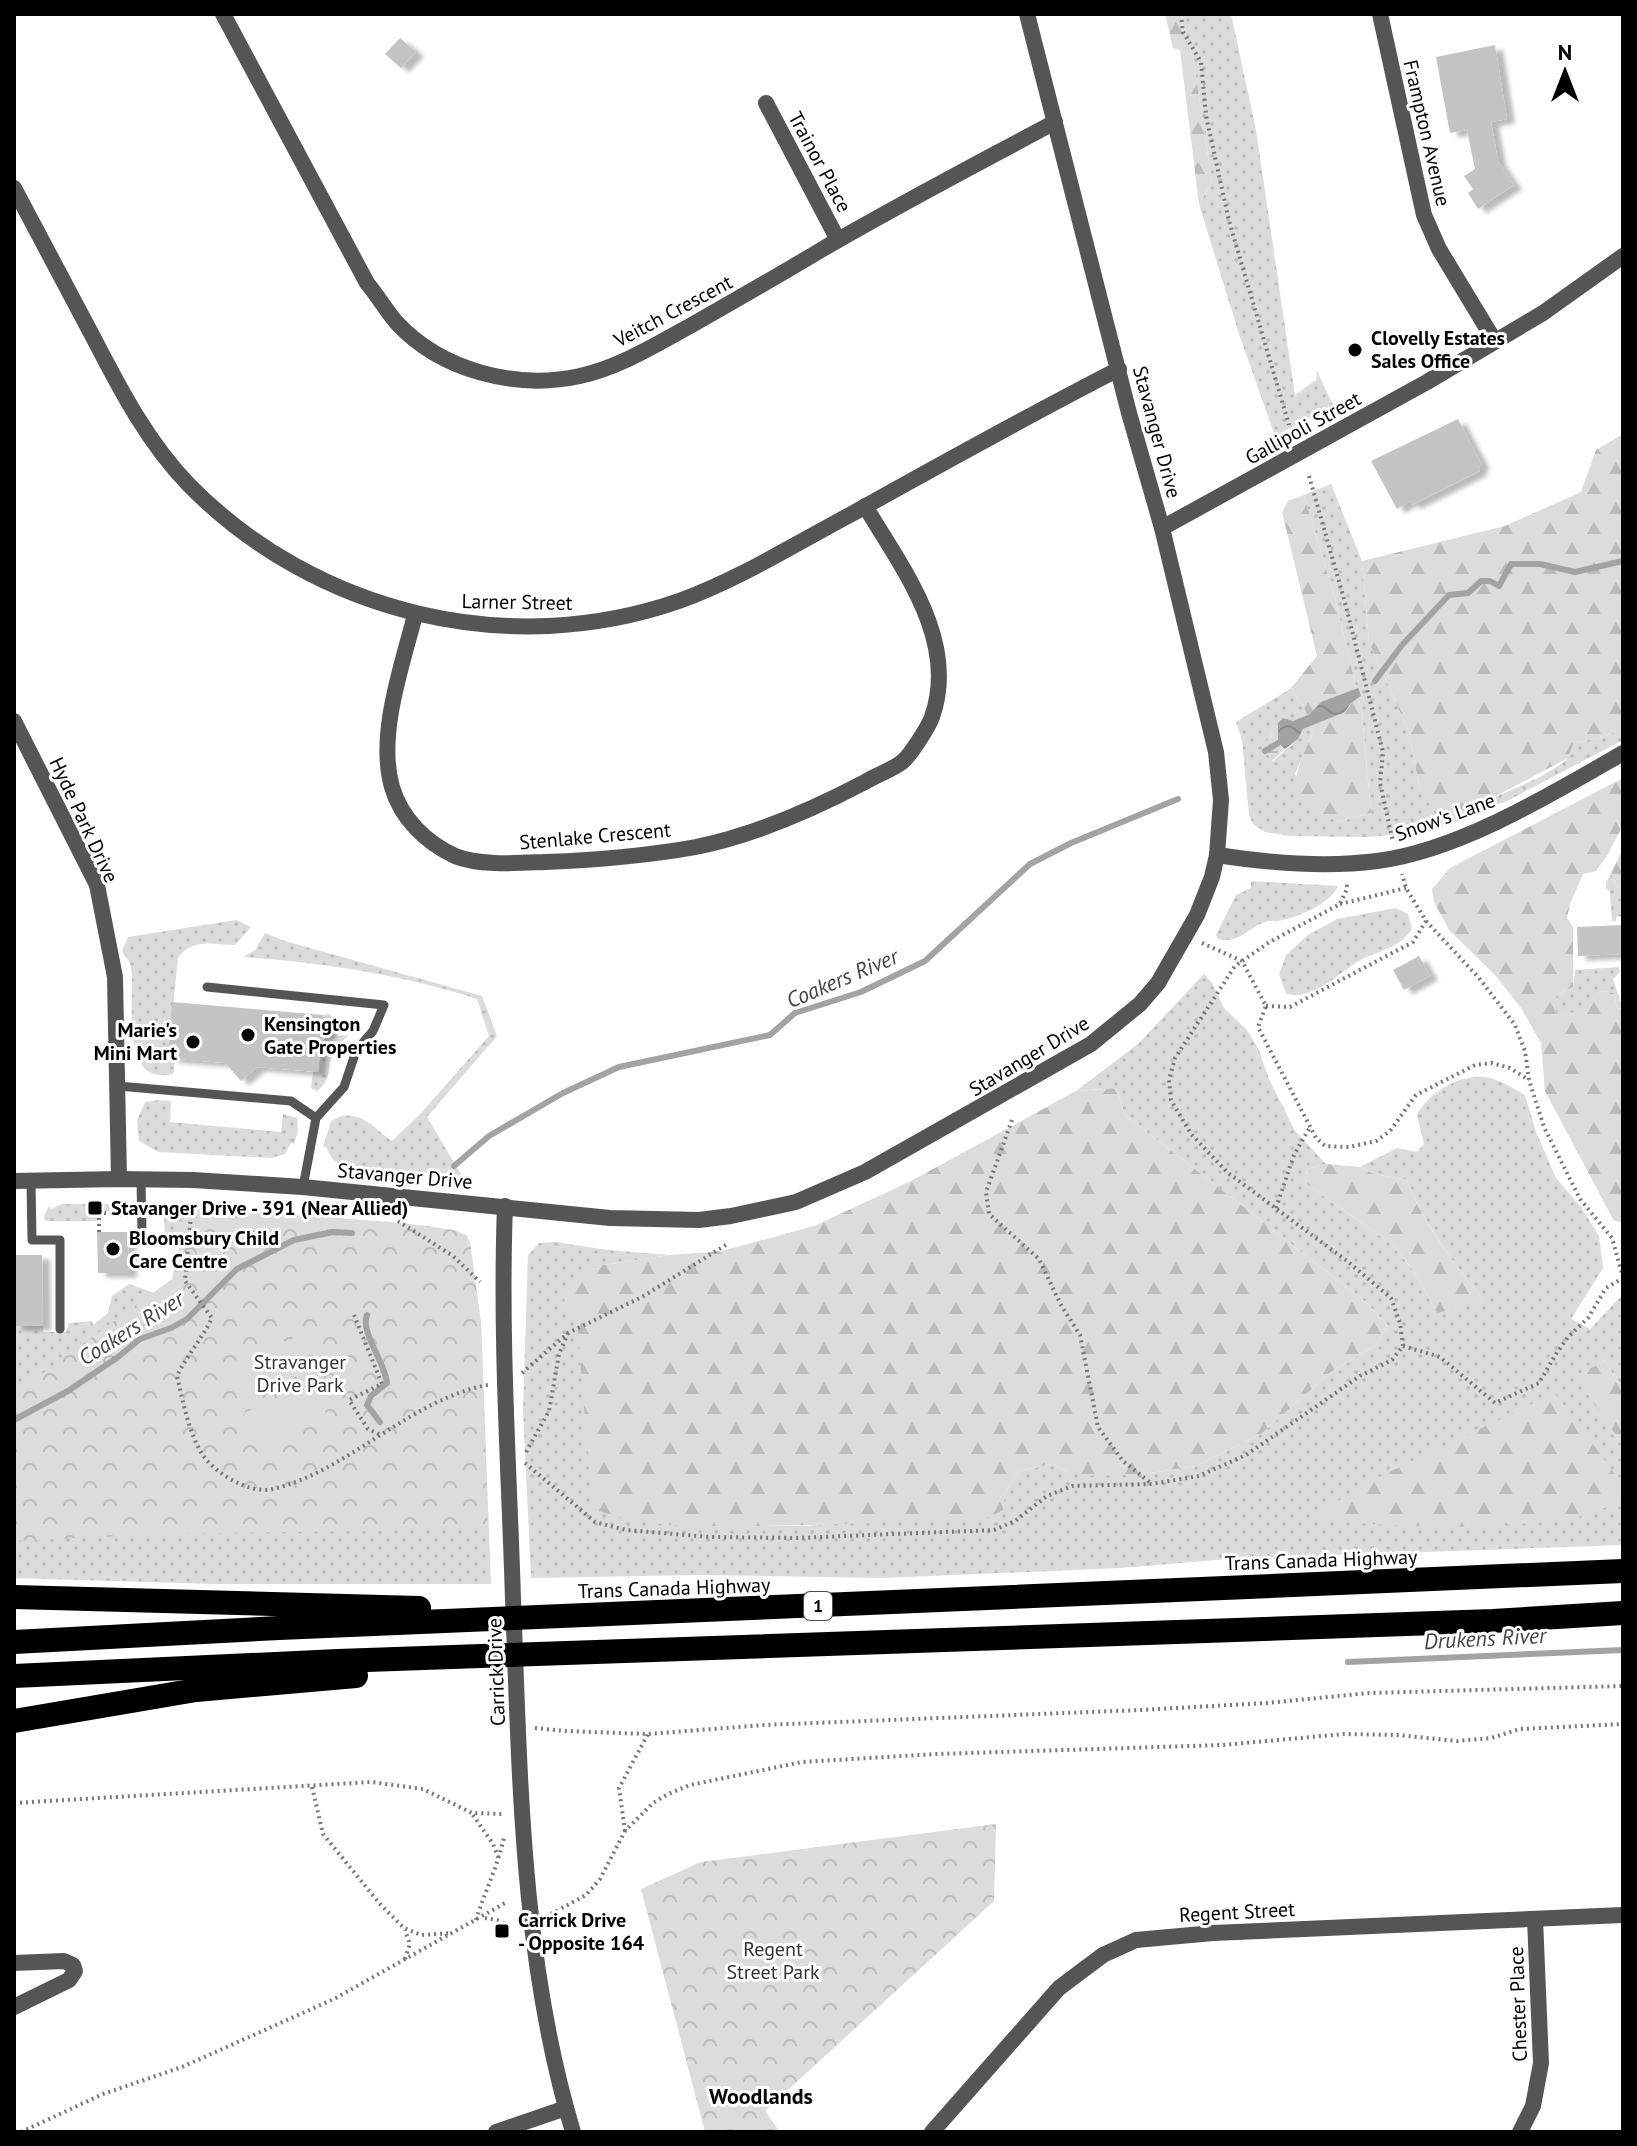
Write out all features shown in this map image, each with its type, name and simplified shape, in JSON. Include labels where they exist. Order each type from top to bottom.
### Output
[{"type":"highway","name":"Trans Canada Highway","points":[[14,1642],[1623,1571]]},
{"type":"highway","points":[[14,1597],[630,1614]]},
{"type":"highway","name":"1","points":[[14,1676],[308,1662],[1461,1622],[1623,1613]]},
{"type":"highway","points":[[14,1721],[196,1690],[721,1647]]},
{"type":"street","name":"Veitch Crescent","points":[[223,14],[367,283],[397,322],[422,344],[453,363],[484,374],[548,379],[579,376],[638,355],[838,240],[1055,122]]},
{"type":"street","name":"Stavanger Drive","points":[[14,1181],[141,1179],[303,1187],[610,1218],[699,1220],[763,1210],[796,1202],[865,1172],[1091,1044],[1140,1004],[1158,983],[1204,899],[1217,855],[1221,800],[1213,733],[1027,14]]},
{"type":"street","name":"Frampton Avenue","points":[[1380,14],[1424,215],[1439,249],[1494,340]]},
{"type":"street","name":"Trainor Place","points":[[766,103],[838,240]]},
{"type":"street","name":"Larner Street","points":[[14,188],[116,381],[147,433],[189,484],[263,545],[310,573],[415,615],[472,624],[571,624],[646,611],[682,600],[738,575],[1119,369]]},
{"type":"street","name":"Gallipoli Street","points":[[1162,528],[1427,382],[1543,313],[1623,256]]},
{"type":"street","name":"Stenlake Crescent","points":[[415,615],[388,730],[386,760],[398,801],[421,835],[457,857],[506,864],[608,859],[698,846],[772,825],[838,796],[903,761],[932,719],[941,676],[932,626],[865,506]]},
{"type":"street","name":"Hyde Park Drive","points":[[14,721],[97,885],[115,977],[119,1179]]},
{"type":"street","name":"Snow's Lane","points":[[1217,855],[1257,861],[1346,863],[1377,861],[1425,850],[1493,823],[1623,753]]},
{"type":"street","name":"Carrick Drive","points":[[505,1206],[505,1400],[523,1834],[535,1967],[573,2132]]},
{"type":"street","name":"Regent Street","points":[[932,2132],[1059,1988],[1103,1955],[1136,1940],[1213,1933],[1623,1915]]},
{"type":"street","name":"Chester Place","points":[[1520,2132],[1533,2106],[1541,2063],[1535,1919]]},
{"type":"street","points":[[14,1963],[64,1961],[73,1965],[75,1971],[69,1980],[14,2007]]},
{"type":"street","points":[[496,2132],[566,2108]]},
{"type":"lane","points":[[207,987],[384,1005],[373,1031],[356,1051],[344,1087],[316,1118],[303,1187]]},
{"type":"lane","points":[[118,1086],[291,1101],[316,1118]]},
{"type":"lane","points":[[141,1179],[142,1233]]},
{"type":"lane","points":[[31,1181],[32,1240],[60,1240],[60,1329]]},
{"type":"path","points":[[1181,14],[1183,32],[1201,62],[1206,116],[1229,221],[1289,425]]},
{"type":"path","points":[[1309,476],[1383,752],[1380,783],[1406,888],[1426,921],[1479,978],[1515,1025],[1525,1051],[1529,1080],[1544,1127],[1580,1199],[1612,1238],[1623,1278],[1606,1288],[1588,1318],[1568,1337],[1539,1383],[1495,1403],[1440,1357],[1403,1346]]},
{"type":"path","points":[[1340,904],[1347,889],[1346,863]]},
{"type":"path","points":[[568,1333],[559,1354],[549,1411],[522,1459],[595,1522],[626,1530],[710,1537],[796,1538],[994,1530],[1015,1521],[1047,1496],[1072,1486],[1152,1484],[1199,1476],[1246,1455],[1360,1376],[1392,1360],[1403,1346],[1400,1323],[1391,1298],[1218,1163],[1191,1134],[1171,1100],[1169,1080],[1175,1058],[1235,966],[1268,943],[1340,904],[1406,888]]},
{"type":"path","points":[[1266,1006],[1290,1007],[1413,942],[1426,921]]},
{"type":"path","points":[[1186,936],[1242,961],[1266,1006],[1258,1027],[1316,1138],[1325,1146],[1349,1147],[1376,1141],[1390,1131],[1416,1095],[1475,1065],[1501,1065],[1529,1080]]},
{"type":"path","points":[[1012,1120],[986,1192],[989,1214],[1039,1259],[1061,1305],[1080,1335],[1098,1427],[1123,1461],[1152,1484]]},
{"type":"path","points":[[1276,1208],[1294,1155],[1310,1127]]},
{"type":"path","points":[[192,1204],[185,1281],[212,1318],[177,1376],[187,1416],[202,1454],[226,1476],[251,1490],[272,1490],[312,1474],[424,1409],[469,1389],[488,1385]]},
{"type":"path","points":[[99,1232],[99,1213],[120,1213],[131,1223]]},
{"type":"path","points":[[398,1221],[453,1256],[480,1282]]},
{"type":"path","points":[[521,1374],[568,1333],[642,1297],[729,1243]]},
{"type":"path","points":[[354,1315],[382,1384],[349,1400],[368,1429],[381,1435]]},
{"type":"path","points":[[366,1444],[368,1429]]},
{"type":"path","points":[[534,1727],[648,1734],[764,1725],[1140,1710],[1369,1693],[1623,1686]]},
{"type":"path","points":[[551,1914],[579,1900],[593,1887],[625,1831],[640,1814],[668,1794],[690,1785],[802,1762],[936,1754],[1223,1745],[1344,1734],[1457,1741],[1491,1738],[1520,1729],[1623,1724]]},
{"type":"path","points":[[625,1831],[619,1788],[648,1734]]},
{"type":"path","points":[[14,1803],[371,1782],[423,1789],[472,1813],[506,1814]]},
{"type":"path","points":[[312,1787],[323,1834],[409,1936],[410,1944],[404,1960]]},
{"type":"path","points":[[472,1813],[493,1844],[499,1861]]},
{"type":"path","points":[[476,1922],[499,1861],[506,1831]]},
{"type":"path","points":[[21,2132],[103,2094],[182,2067],[320,2006],[476,1922],[507,1902]]},
{"type":"path","points":[[476,1922],[491,1918],[502,1921],[508,1929]]},
{"type":"path","points":[[404,1928],[421,1935],[457,1932]]},
{"type":"green space","points":[[1165,14],[1180,14],[1194,63],[1212,182],[1199,204],[1180,50],[1173,48]]},
{"type":"green space","points":[[1180,14],[1231,14],[1256,130],[1295,395],[1316,380],[1317,371],[1333,405],[1275,436],[1240,337],[1199,204],[1212,182],[1194,63]]},
{"type":"green space","points":[[1623,434],[1623,728],[1603,737],[1574,743],[1568,758],[1496,796],[1449,815],[1433,809],[1420,791],[1409,732],[1369,642],[1362,561],[1505,526],[1581,492],[1596,450]]},
{"type":"green space","points":[[1331,484],[1362,561],[1369,642],[1409,732],[1420,791],[1449,815],[1542,776],[1566,760],[1574,743],[1603,737],[1623,728],[1623,740],[1509,800],[1430,832],[1368,837],[1291,836],[1265,832],[1253,824],[1249,815],[1242,740],[1236,722],[1290,689],[1308,715],[1293,722],[1278,723],[1265,751],[1273,761],[1298,739],[1303,729],[1312,724],[1314,730],[1295,774],[1337,822],[1371,813],[1362,713],[1336,602],[1304,495]]},
{"type":"green space","points":[[1304,495],[1336,602],[1362,713],[1371,813],[1337,822],[1307,802],[1297,784],[1297,773],[1314,730],[1303,705],[1290,689],[1317,656],[1282,512],[1288,501]]},
{"type":"green space","points":[[1278,723],[1278,743],[1285,749],[1272,761],[1265,751]]},
{"type":"green space","points":[[1623,778],[1623,825],[1596,871],[1583,874],[1570,904],[1567,918],[1573,927],[1573,987],[1552,1001],[1558,1016],[1566,1015],[1582,1007],[1601,991],[1614,993],[1617,1008],[1623,1009],[1623,1222],[1614,1221],[1545,1091],[1541,1043],[1521,1008],[1496,976],[1449,930],[1434,902],[1432,889],[1450,868]]},
{"type":"green space","points":[[1623,848],[1623,888],[1617,886],[1611,874]]},
{"type":"green space","points":[[1611,874],[1617,886],[1623,888],[1623,916],[1616,917],[1616,921],[1612,921],[1610,892],[1606,888]]},
{"type":"green space","points":[[1251,881],[1338,886],[1328,899],[1303,913],[1267,921],[1232,939],[1218,939],[1216,935],[1236,895],[1251,888]]},
{"type":"green space","points":[[1396,908],[1408,914],[1412,928],[1402,940],[1359,961],[1316,990],[1297,995],[1286,994],[1279,974],[1286,955],[1308,935],[1337,919]]},
{"type":"green space","points":[[236,920],[251,927],[235,945],[196,945],[178,958],[168,1057],[175,1059],[173,1074],[155,1074],[144,1067],[136,1054],[131,967],[122,951],[128,937]]},
{"type":"green space","points":[[265,933],[482,996],[497,1036],[427,1117],[462,1176],[343,1165],[333,1160],[323,1147],[331,1121],[349,1115],[364,1120],[392,1141],[489,1036],[477,999],[361,971],[243,957],[255,950]]},
{"type":"green space","points":[[1619,967],[1620,972],[1613,979],[1623,1009],[1617,1008],[1614,993],[1601,991],[1578,1011],[1558,1016],[1551,1001],[1573,987],[1575,970]]},
{"type":"green space","points":[[1204,974],[1224,1008],[1247,1030],[1258,1048],[1269,1079],[1295,1131],[1326,1164],[1307,1169],[1305,1183],[1393,1245],[1415,1273],[1437,1313],[1484,1301],[1431,1228],[1407,1180],[1374,1174],[1360,1167],[1397,1148],[1417,1152],[1424,1144],[1417,1115],[1429,1099],[1455,1082],[1485,1077],[1525,1095],[1536,1132],[1556,1178],[1581,1207],[1599,1236],[1603,1268],[1571,1319],[1590,1329],[1623,1294],[1623,1391],[1605,1361],[1576,1376],[1623,1445],[1623,1486],[1580,1516],[1623,1500],[1623,1545],[1228,1559],[1121,1568],[883,1578],[700,1575],[531,1578],[523,1409],[528,1255],[539,1243],[555,1242],[670,1255],[597,1266],[565,1299],[578,1333],[720,1526],[804,1526],[1003,1510],[1005,1493],[1018,1471],[1053,1464],[1069,1473],[1144,1474],[1196,1466],[1261,1434],[1332,1371],[1376,1345],[1388,1326],[1367,1303],[1124,1114],[1117,1088],[1076,1091],[1138,1044]]},
{"type":"green space","points":[[330,1014],[337,1036],[348,1035],[335,1050],[325,1082],[317,1091],[311,1088],[315,1064],[331,1028],[322,1015]]},
{"type":"green space","points":[[1117,1088],[1124,1114],[1367,1303],[1388,1326],[1376,1345],[1332,1371],[1261,1434],[1196,1466],[1144,1474],[1087,1476],[1069,1473],[1053,1464],[1018,1471],[1005,1493],[1003,1510],[990,1517],[806,1525],[686,1526],[628,1519],[592,1508],[578,1333],[564,1299],[571,1284],[597,1266],[722,1251],[814,1226],[911,1181],[1076,1091]]},
{"type":"green space","points":[[171,1101],[170,1122],[281,1132],[283,1114],[297,1118],[298,1131],[294,1144],[291,1143],[285,1154],[271,1158],[158,1152],[139,1141],[137,1120],[145,1102]]},
{"type":"green space","points":[[1326,1164],[1360,1167],[1374,1174],[1407,1180],[1431,1229],[1485,1302],[1437,1313],[1415,1273],[1393,1245],[1305,1183],[1307,1169]]},
{"type":"green space","points":[[62,1204],[114,1204],[122,1211],[98,1211],[97,1221],[45,1221],[49,1206],[51,1209]]},
{"type":"green space","points":[[156,1205],[158,1208],[192,1208],[181,1239],[165,1239],[164,1214],[152,1214]]},
{"type":"green space","name":"Stravanger Drive Park","points":[[192,1208],[390,1222],[454,1230],[466,1235],[470,1243],[481,1323],[488,1529],[161,1534],[14,1541],[14,1394],[172,1279]]},
{"type":"green space","name":"Stravanger Drive Park","points":[[241,1210],[430,1226],[466,1235],[470,1243],[481,1323],[491,1584],[213,1584],[14,1578],[14,1326],[43,1326],[43,1332],[66,1332],[69,1323],[92,1321],[93,1325],[108,1313],[112,1296],[129,1284],[163,1296]]},
{"type":"green space","points":[[296,1337],[311,1371],[238,1399],[224,1365]]},
{"type":"green space","points":[[1605,1361],[1623,1391],[1623,1445],[1575,1376]]},
{"type":"green space","points":[[315,1385],[328,1419],[257,1447],[243,1413]]},
{"type":"green space","points":[[1555,1393],[1623,1485],[1623,1500],[1577,1517],[1510,1525],[1409,1526],[1308,1519],[1375,1479]]},
{"type":"green space","name":"Regent Street Park","points":[[996,1824],[994,1901],[765,2111],[780,2132],[705,2132],[641,1889],[701,1862]]},
{"type":"water","points":[[1358,688],[1361,696],[1345,712],[1303,729],[1298,739],[1285,749],[1278,743],[1278,723],[1283,718],[1293,721],[1310,714],[1321,702]]},
{"type":"building","points":[[400,38],[416,52],[401,68],[385,54]]},
{"type":"building","points":[[1495,45],[1507,119],[1491,122],[1498,161],[1514,185],[1478,209],[1468,193],[1473,189],[1464,176],[1475,169],[1467,130],[1450,133],[1436,57]]},
{"type":"building","points":[[1458,419],[1482,465],[1478,467],[1480,471],[1412,505],[1410,501],[1397,509],[1371,461]]},
{"type":"building","points":[[1623,925],[1623,954],[1578,956],[1577,927]]},
{"type":"building","points":[[1419,956],[1430,976],[1404,990],[1393,970]]},
{"type":"building","name":"Kensington Gate Properties","points":[[172,1002],[322,1015],[331,1028],[321,1043],[318,1072],[257,1067],[241,1081],[225,1063],[168,1058]]},
{"type":"building","name":"Bloomsbury Child Care Centre","points":[[97,1232],[128,1232],[129,1273],[98,1273]]},
{"type":"building","points":[[14,1255],[42,1255],[43,1326],[14,1326]]},
{"type":"waterway","name":"Coakers River","points":[[1375,681],[1402,645],[1449,595],[1468,593],[1481,581],[1490,581],[1499,586],[1511,564],[1540,564],[1575,572],[1623,561]]},
{"type":"waterway","name":"Coakers River","points":[[1265,751],[1278,743]]},
{"type":"waterway","name":"Coakers River","points":[[454,1166],[489,1136],[563,1093],[619,1067],[770,1035],[795,1013],[861,992],[925,961],[1030,864],[1071,843],[1178,799]]},
{"type":"waterway","name":"Coakers River","points":[[14,1420],[68,1391],[140,1339],[187,1319],[237,1269],[294,1240],[333,1232],[352,1233]]},
{"type":"waterway","points":[[367,1315],[367,1330],[387,1383],[371,1396],[367,1405],[380,1422]]},
{"type":"waterway","name":"Drukens River","points":[[1348,1662],[1623,1650]]},
{"type":"place","name":"Clovelly Estates Sales Office","points":[[1355,350]]},
{"type":"place","name":"Kensington Gate Properties","points":[[248,1035]]},
{"type":"place","name":"Marie's Mini Mart","points":[[193,1042]]},
{"type":"place","name":"Stavanger Drive - 391 (Near Allied)","points":[[95,1208]]},
{"type":"place","name":"Bloomsbury Child Care Centre","points":[[113,1249]]},
{"type":"place","name":"Carrick Drive - Opposite 164","points":[[502,1931]]},
{"type":"district","name":"Woodlands","points":[[761,2096]]}]
